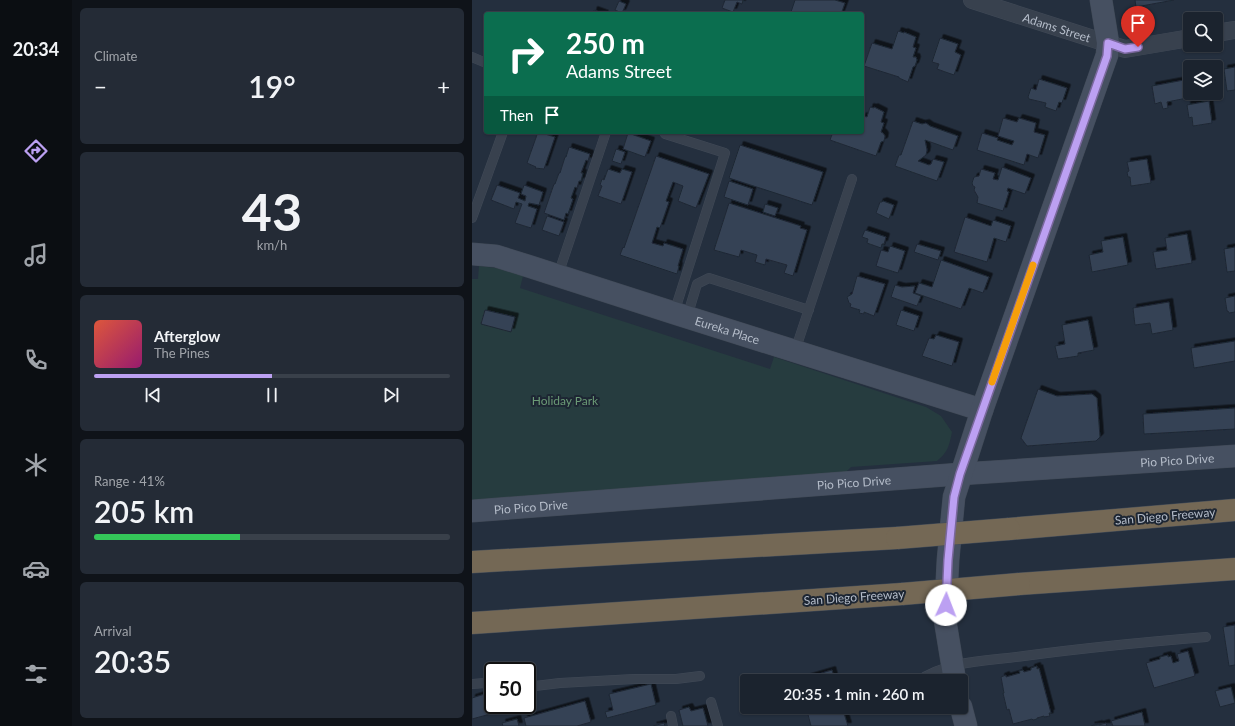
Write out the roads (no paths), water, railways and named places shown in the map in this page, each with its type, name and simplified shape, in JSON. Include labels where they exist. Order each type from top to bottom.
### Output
[{"type":"highway","name":"San Diego Freeway","points":[[472,562],[896,538],[1235,510]]},
{"type":"highway","name":"San Diego Freeway","points":[[472,624],[902,594],[1019,584],[1235,570]]},
{"type":"street","name":"Adams Street","points":[[972,0],[1125,49],[1183,39]]},
{"type":"street","points":[[954,673],[945,620],[948,560],[954,497],[960,474],[982,410],[1107,56],[1108,43],[1101,0]]},
{"type":"street","points":[[1223,32],[1235,30]]},
{"type":"street","name":"Eureka Place","points":[[472,254],[496,256],[982,410]]},
{"type":"street","name":"Pio Pico Drive","points":[[472,511],[960,474],[1235,456]]},
{"type":"street","points":[[963,714],[966,726]]},
{"type":"lane","points":[[472,57],[484,62]]},
{"type":"lane","points":[[472,218],[502,134]]},
{"type":"lane","points":[[558,275],[605,134]]},
{"type":"lane","points":[[665,134],[725,153],[680,315]]},
{"type":"lane","points":[[795,351],[852,179]]},
{"type":"lane","points":[[680,315],[697,284],[709,278],[809,310]]},
{"type":"lane","points":[[940,674],[954,673],[1094,647],[1206,637]]},
{"type":"lane","points":[[536,686],[560,683],[634,679],[676,679],[700,676]]},
{"type":"lane","points":[[472,684],[484,683]]},
{"type":"lane","points":[[711,702],[718,726]]},
{"type":"lane","points":[[671,716],[674,726]]},
{"type":"park label","name":"Holiday Park","points":[[565,400]]}]
